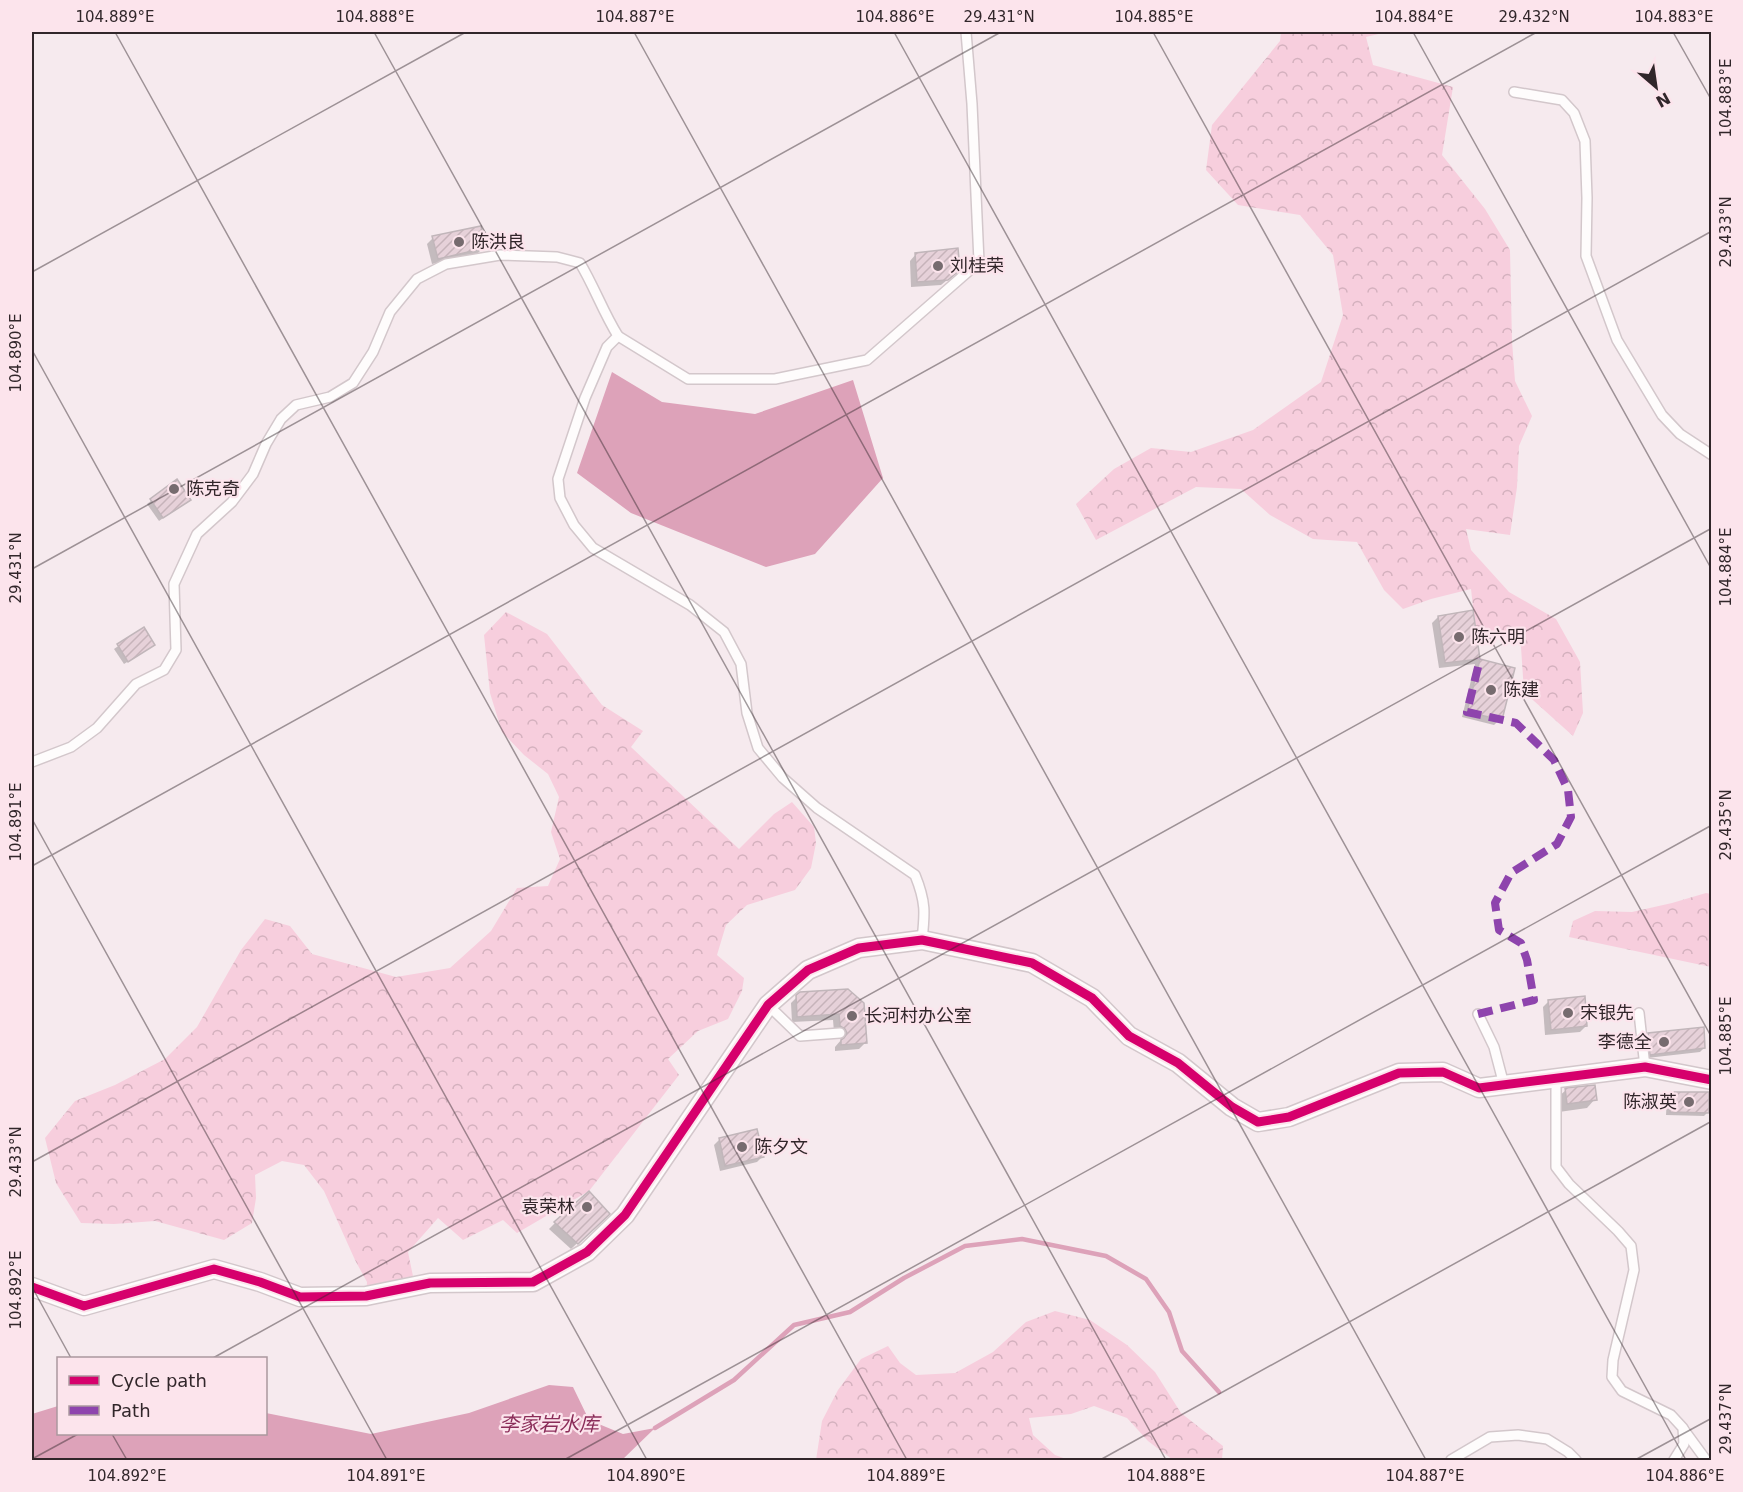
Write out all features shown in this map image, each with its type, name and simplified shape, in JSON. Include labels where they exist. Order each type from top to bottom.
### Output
[{"type":"street","points":[[32,1287],[84,1306],[214,1269],[260,1282],[300,1298],[366,1296],[430,1283],[533,1282],[587,1252],[625,1215],[768,1005],[808,970],[859,948],[922,940],[1032,963],[1092,998],[1129,1036],[1178,1063],[1232,1107],[1258,1122],[1289,1118],[1399,1073],[1443,1072],[1479,1088],[1645,1067],[1712,1080]]},
{"type":"lane","points":[[32,762],[71,747],[98,728],[136,684],[164,670],[176,650],[174,584],[196,534],[232,502],[253,474],[266,444],[281,419],[296,405],[330,397],[352,383],[373,352],[390,312],[417,279],[446,264],[500,255],[557,257],[579,263],[593,285],[604,314],[618,336],[688,379],[775,379],[867,360],[979,262],[972,104],[966,32]]},
{"type":"lane","points":[[1514,92],[1562,100],[1574,112],[1586,141],[1586,256],[1617,340],[1662,415],[1680,434],[1712,455]]},
{"type":"lane","points":[[618,336],[607,347],[585,398],[558,478],[560,498],[574,525],[593,548],[690,605],[724,632],[741,664],[747,713],[758,748],[783,778],[818,808],[915,875],[925,907],[922,940]]},
{"type":"lane","points":[[768,1005],[800,1036],[840,1032]]},
{"type":"lane","points":[[1639,1013],[1645,1067]]},
{"type":"lane","points":[[1478,1014],[1494,1047],[1504,1084]]},
{"type":"lane","points":[[1556,1078],[1556,1167],[1569,1185],[1631,1246],[1634,1270],[1613,1360],[1612,1377],[1622,1391],[1671,1415],[1706,1461]]},
{"type":"lane","points":[[1674,1461],[1684,1444],[1683,1428]]},
{"type":"lane","points":[[1451,1461],[1490,1437],[1518,1436],[1547,1439],[1568,1452],[1576,1461]]},
{"type":"green space","points":[[1281,32],[1387,32],[1366,37],[1373,65],[1453,87],[1442,155],[1485,209],[1510,250],[1515,381],[1532,416],[1519,446],[1517,487],[1510,535],[1466,529],[1471,550],[1509,592],[1556,619],[1580,662],[1583,713],[1573,736],[1524,692],[1520,632],[1476,634],[1471,589],[1403,609],[1384,590],[1357,542],[1313,539],[1270,515],[1241,489],[1196,487],[1096,540],[1076,504],[1114,469],[1151,448],[1191,452],[1253,430],[1321,382],[1343,315],[1333,255],[1300,215],[1238,205],[1206,170],[1212,125],[1280,41]]},
{"type":"green space","points":[[506,612],[547,634],[602,705],[643,731],[631,747],[739,849],[774,814],[792,802],[814,827],[816,843],[811,868],[795,890],[747,905],[726,925],[717,955],[744,978],[742,991],[728,1019],[698,1031],[668,1059],[679,1075],[589,1191],[517,1233],[503,1220],[463,1240],[438,1218],[408,1252],[415,1286],[366,1296],[367,1282],[324,1191],[304,1165],[282,1161],[255,1175],[256,1198],[252,1223],[224,1240],[155,1221],[114,1224],[81,1223],[56,1183],[45,1138],[75,1101],[115,1085],[165,1059],[197,1027],[241,950],[265,919],[290,926],[312,954],[396,977],[450,968],[491,931],[517,888],[548,886],[560,859],[551,832],[559,797],[548,774],[524,755],[502,732],[490,693],[484,635]]},
{"type":"green space","points":[[1706,893],[1711,894],[1711,967],[1569,937],[1573,921],[1595,911],[1632,912]]},
{"type":"green space","points":[[1055,1311],[1090,1320],[1127,1345],[1155,1372],[1181,1413],[1223,1446],[1222,1460],[1173,1460],[1148,1441],[1127,1418],[1094,1406],[1071,1414],[1029,1418],[1033,1435],[1055,1455],[1069,1460],[816,1460],[822,1421],[838,1390],[861,1359],[888,1346],[900,1363],[916,1375],[955,1373],[993,1352],[1026,1322]]},
{"type":"water","points":[[612,372],[662,402],[755,414],[853,380],[883,478],[815,554],[766,567],[631,513],[577,473]]},
{"type":"water","name":"李家岩水库","points":[[549,1385],[573,1387],[589,1420],[623,1434],[655,1428],[622,1460],[32,1460],[32,1414],[57,1406],[57,1435],[267,1435],[267,1413],[371,1434],[469,1413]]},
{"type":"building","name":"陈洪良","points":[[481,226],[485,248],[438,259],[432,236]]},
{"type":"building","name":"刘桂荣","points":[[958,248],[960,270],[948,280],[917,282],[915,253]]},
{"type":"building","name":"陈克奇","points":[[177,479],[191,500],[163,518],[150,499]]},
{"type":"building","name":"陈六明","points":[[1473,610],[1480,659],[1445,663],[1438,616]]},
{"type":"building","points":[[144,627],[155,645],[128,662],[117,644]]},
{"type":"building","name":"陈建","points":[[1480,659],[1515,668],[1502,720],[1467,712]]},
{"type":"building","name":"长河村办公室","points":[[848,989],[864,1003],[867,1043],[841,1045],[841,1040],[847,1033],[840,1026],[839,1014],[797,1017],[796,995],[800,992]]},
{"type":"building","name":"宋银先","points":[[1585,996],[1587,1026],[1551,1030],[1548,1000]]},
{"type":"building","points":[[1704,1027],[1705,1048],[1650,1055],[1648,1033]]},
{"type":"building","points":[[1595,1085],[1597,1100],[1567,1104],[1565,1088]]},
{"type":"building","name":"陈淑英","points":[[1670,1092],[1709,1092],[1709,1113],[1670,1112]]},
{"type":"building","name":"陈夕文","points":[[757,1129],[764,1157],[725,1166],[719,1138]]},
{"type":"building","name":"袁荣林","points":[[589,1191],[610,1214],[578,1244],[554,1222]]},
{"type":"waterway","points":[[655,1428],[734,1380],[794,1325],[850,1312],[904,1278],[965,1246],[1022,1239],[1106,1256],[1146,1279],[1169,1312],[1182,1351],[1219,1392]]},
{"type":"marked path","points":[[1478,1014],[1534,1000],[1527,960],[1521,943],[1499,930],[1495,903],[1511,873],[1557,844],[1571,817],[1568,790],[1554,760],[1516,723],[1467,712],[1480,659]]},
{"type":"cycle path","points":[[32,1287],[84,1306],[214,1269],[260,1282],[300,1297],[366,1296],[430,1283],[533,1282],[587,1252],[625,1215],[768,1005],[808,970],[859,948],[922,940],[1032,963],[1092,998],[1129,1036],[1178,1063],[1232,1107],[1258,1122],[1289,1117],[1399,1073],[1443,1072],[1479,1088],[1645,1067],[1712,1080]]},
{"type":"place","name":"陈洪良","points":[[459,242]]},
{"type":"place","name":"刘桂荣","points":[[938,266]]},
{"type":"place","name":"陈克奇","points":[[174,489]]},
{"type":"place","name":"陈六明","points":[[1459,637]]},
{"type":"place","name":"陈建","points":[[1491,690]]},
{"type":"place","name":"宋银先","points":[[1568,1013]]},
{"type":"place","name":"长河村办公室","points":[[852,1016]]},
{"type":"place","name":"李德全","points":[[1664,1042]]},
{"type":"place","name":"陈淑英","points":[[1689,1102]]},
{"type":"place","name":"陈夕文","points":[[742,1147]]},
{"type":"place","name":"袁荣林","points":[[587,1207]]}]
